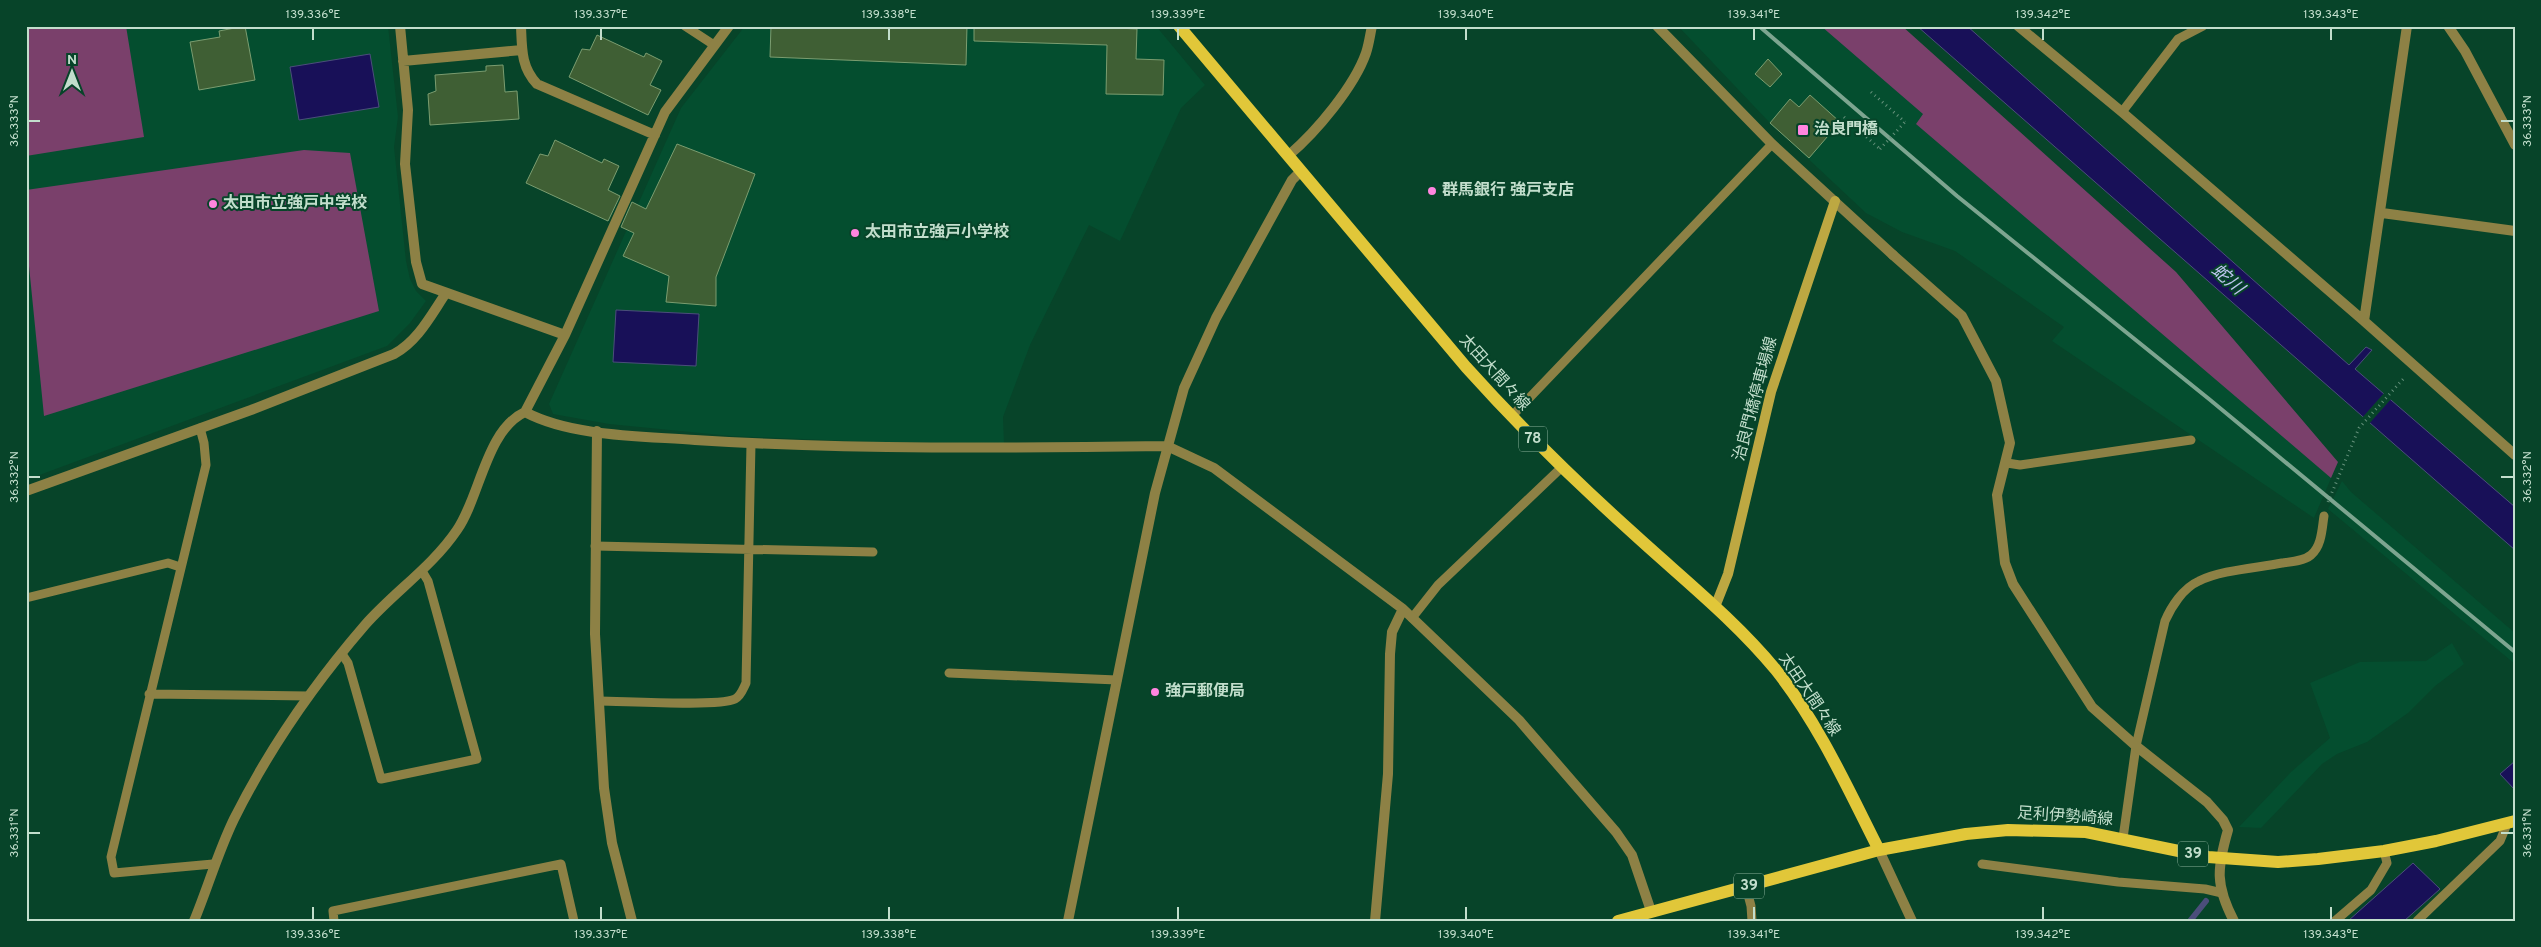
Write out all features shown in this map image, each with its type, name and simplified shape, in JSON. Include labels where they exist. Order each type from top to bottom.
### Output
[{"type":"main road","name":"太田大間々線","points":[[1179,26],[1466,367],[1511,417],[1561,468],[1715,607],[1776,670],[1822,739],[1880,850]]},
{"type":"main road","name":"治良門橋停車場線","points":[[1715,607],[1728,574],[1771,392],[1835,201]]},
{"type":"main road","name":"足利伊勢崎線","points":[[1619,921],[1880,850],[1966,834],[2008,830],[2069,830],[2123,838],[2208,857],[2278,862],[2318,860],[2384,851],[2511,822]]},
{"type":"street","points":[[400,26],[408,110],[405,164],[416,262],[422,284],[566,335]]},
{"type":"street","points":[[521,26],[522,50],[527,73],[537,84],[654,135]]},
{"type":"street","points":[[194,921],[214,864],[234,818],[291,718],[366,624],[422,571],[458,530],[493,449],[513,418],[525,412],[566,335],[665,112],[729,26]]},
{"type":"street","points":[[1289,155],[1337,101],[1358,69],[1366,53],[1372,26]]},
{"type":"street","points":[[1657,26],[1772,144],[1962,316],[1996,381],[2010,443],[2007,463],[1997,495],[2005,563],[2013,584],[2092,707],[2136,746],[2207,802],[2223,820],[2228,830],[2218,871],[2222,893],[2234,921]]},
{"type":"street","points":[[2018,26],[2122,112],[2515,455]]},
{"type":"street","points":[[2364,322],[2382,213],[2393,113],[2407,26]]},
{"type":"street","points":[[2448,26],[2465,51],[2515,145]]},
{"type":"street","points":[[403,61],[522,50]]},
{"type":"street","points":[[1068,921],[1155,493],[1184,388],[1216,318],[1292,180],[1302,171]]},
{"type":"street","points":[[2382,213],[2515,232]]},
{"type":"street","points":[[26,491],[200,428],[394,354],[406,348],[415,338],[446,293]]},
{"type":"street","points":[[525,412],[542,421],[597,431],[751,444],[863,448],[1167,446],[1214,468],[1403,609],[1518,720],[1616,832],[1632,855],[1651,912]]},
{"type":"street","points":[[597,431],[595,634],[604,788],[612,843],[632,921]]},
{"type":"street","points":[[1375,921],[1388,774],[1392,632],[1403,609]]},
{"type":"street","points":[[1880,850],[1912,921]]},
{"type":"lane","points":[[685,26],[714,45]]},
{"type":"lane","points":[[2122,112],[2178,39],[2203,26]]},
{"type":"lane","points":[[1511,417],[1772,144]]},
{"type":"lane","points":[[200,428],[204,443],[206,465],[149,694],[111,857],[111,866],[114,873],[214,864]]},
{"type":"lane","points":[[2007,463],[2020,465],[2190,440]]},
{"type":"lane","points":[[599,701],[712,702],[735,698],[742,691],[746,683],[751,444]]},
{"type":"lane","points":[[1412,618],[1438,586],[1561,468]]},
{"type":"lane","points":[[2123,838],[2136,746],[2165,622],[2172,605],[2198,581],[2311,556],[2317,548],[2321,536],[2324,516]]},
{"type":"lane","points":[[595,546],[873,552]]},
{"type":"lane","points":[[26,598],[168,563],[180,567]]},
{"type":"lane","points":[[342,654],[348,663],[381,779],[477,759],[428,581],[422,571]]},
{"type":"lane","points":[[949,674],[1117,680]]},
{"type":"lane","points":[[149,694],[310,696]]},
{"type":"lane","points":[[2421,919],[2500,841],[2511,822]]},
{"type":"lane","points":[[2335,921],[2371,890],[2387,863],[2384,851]]},
{"type":"lane","points":[[334,921],[332,911],[561,864],[574,921]]},
{"type":"lane","points":[[1982,864],[2118,882],[2205,889],[2222,893]]},
{"type":"lane","points":[[1746,886],[1752,906],[1752,921]]},
{"type":"path","points":[[1844,117],[1880,149],[1905,122],[1871,92]]},
{"type":"path","points":[[2324,516],[2328,499],[2360,428],[2409,372]]},
{"type":"shaded area","name":"太田市立強戸中学校","points":[[26,26],[388,26],[398,117],[394,147],[406,261],[410,279],[416,291],[426,301],[410,323],[387,346],[26,480]]},
{"type":"shaded area","points":[[26,26],[126,26],[144,137],[26,156]]},
{"type":"shaded area","name":"太田市立強戸小学校","points":[[745,26],[1156,26],[1205,85],[1181,108],[1120,241],[1089,225],[1030,345],[1003,417],[1004,443],[872,442],[731,436],[609,424],[553,414],[549,404],[681,108]]},
{"type":"shaded area","points":[[1678,26],[1902,26],[2176,272],[2338,462],[2314,518],[2052,341],[2064,327],[1955,251],[1902,232],[1866,213],[1770,123]]},
{"type":"shaded area","points":[[1821,26],[1902,26],[2176,272],[2338,462],[2331,478],[1916,124],[1923,114]]},
{"type":"shaded area","points":[[304,150],[350,153],[379,311],[44,416],[26,236],[26,190]]},
{"type":"shaded area","points":[[2342,481],[2351,492],[2515,633],[2515,664],[2328,509]]},
{"type":"shaded area","points":[[2452,643],[2464,664],[2435,686],[2408,713],[2367,742],[2337,754],[2322,764],[2261,828],[2239,827],[2291,772],[2330,738],[2310,683],[2360,662],[2426,661]]},
{"type":"water","name":"蛇川","points":[[1917,26],[1967,26],[2349,365],[2366,347],[2372,350],[2355,369],[2515,507],[2515,550]]},
{"type":"water","points":[[370,54],[379,107],[299,120],[290,67]]},
{"type":"water","points":[[616,310],[699,314],[696,366],[613,362]]},
{"type":"water","points":[[2515,761],[2515,790],[2500,774]]},
{"type":"water","points":[[2413,863],[2440,889],[2404,921],[2348,921]]},
{"type":"pier","points":[[2385,392],[2392,398],[2368,425],[2361,419]]},
{"type":"building","points":[[245,26],[255,80],[199,90],[190,42],[220,37],[219,31]]},
{"type":"building","points":[[771,26],[967,26],[966,65],[770,57]]},
{"type":"building","points":[[974,26],[1117,26],[1117,28],[1137,29],[1136,59],[1164,60],[1163,95],[1106,94],[1107,45],[974,41]]},
{"type":"building","points":[[597,35],[644,57],[646,53],[662,61],[650,85],[661,90],[648,115],[569,77],[582,49],[590,50]]},
{"type":"building","points":[[1768,59],[1782,74],[1770,87],[1755,74]]},
{"type":"building","points":[[503,65],[505,92],[517,91],[519,119],[430,125],[428,94],[436,91],[435,75],[486,71],[486,66]]},
{"type":"building","points":[[1810,95],[1840,122],[1809,158],[1770,123],[1790,99],[1799,107]]},
{"type":"building","points":[[555,140],[602,163],[604,159],[619,166],[608,190],[620,196],[608,221],[526,183],[540,154],[548,156]]},
{"type":"building","points":[[677,144],[755,174],[716,277],[716,306],[666,302],[669,276],[623,256],[634,233],[621,227],[632,202],[646,209]]},
{"type":"waterway","points":[[2190,921],[2206,901]]},
{"type":"railway","points":[[1759,26],[1957,196],[2209,399],[2515,652]]},
{"type":"place","name":"治良門橋","points":[[1803,130]]},
{"type":"place","name":"群馬銀行 強戸支店","points":[[1432,191]]},
{"type":"place","name":"太田市立強戸中学校","points":[[213,204]]},
{"type":"place","name":"太田市立強戸小学校","points":[[855,233]]},
{"type":"place","name":"強戸郵便局","points":[[1155,692]]}]
